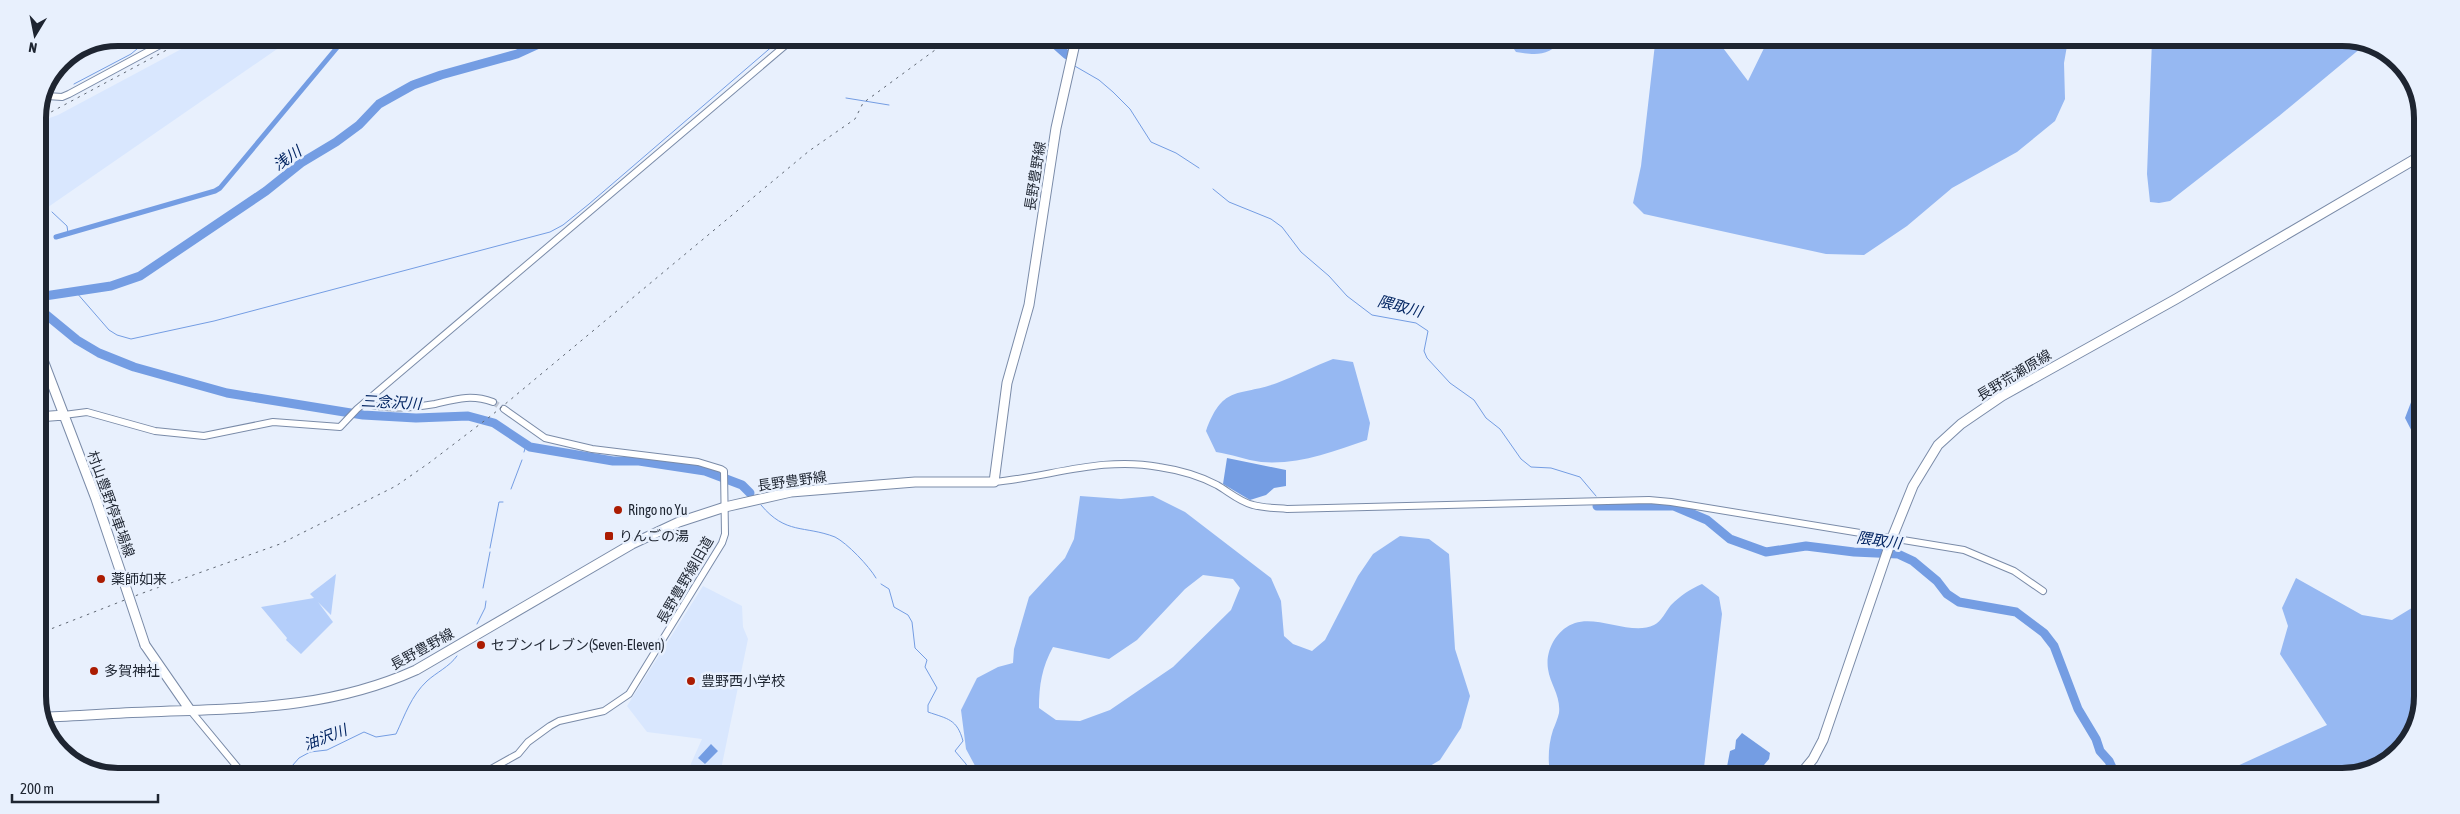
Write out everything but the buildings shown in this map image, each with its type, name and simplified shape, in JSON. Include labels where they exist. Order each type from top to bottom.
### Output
[{"type":"main road","name":"長野豊野線","points":[[190,710],[313,702],[345,696],[386,684],[428,663],[632,544],[679,522],[725,507],[792,492],[915,482],[994,482],[1008,376],[1029,305],[1056,128],[1074,46]]},
{"type":"main road","name":"長野荒瀬原線","points":[[1806,768],[1823,740],[1891,542],[1920,472],[1938,445],[1961,424],[2002,396],[2176,300],[2414,160]]},
{"type":"main road","name":"村山豊野停車場線","points":[[46,369],[145,644],[190,710]]},
{"type":"main road","points":[[46,416],[64,415]]},
{"type":"main road","points":[[50,717],[190,710]]},
{"type":"street","points":[[51,96],[69,94],[158,46]]},
{"type":"street","points":[[64,415],[87,412],[155,432],[204,436],[273,422],[334,428],[344,425],[357,409],[785,46]]},
{"type":"street","points":[[364,403],[383,408],[406,407],[471,396],[493,402]]},
{"type":"street","name":"長野豊野線旧道","points":[[493,768],[518,754],[528,742],[559,721],[604,712],[629,694],[722,543],[725,534],[725,485],[724,471],[721,469],[698,462],[592,449],[544,438],[504,409]]},
{"type":"street","points":[[994,482],[1104,463],[1133,463],[1159,467],[1201,478],[1217,485],[1241,500],[1265,507],[1649,500],[1891,542],[1964,550],[2014,571],[2043,590]]},
{"type":"street","points":[[190,710],[238,768]]},
{"type":"shaded area","points":[[187,46],[281,46],[46,208],[46,119],[58,115]]},
{"type":"shaded area","points":[[1512,46],[1557,46],[1537,54],[1516,52]]},
{"type":"shaded area","points":[[1655,46],[1722,46],[1748,81],[1765,46],[2067,46],[2064,63],[2065,99],[2055,121],[2017,152],[1952,188],[1907,226],[1864,255],[1826,254],[1644,214],[1633,203],[1641,166]]},
{"type":"shaded area","points":[[2152,46],[2342,46],[2360,49],[2279,116],[2170,201],[2150,202],[2147,174]]},
{"type":"shaded area","points":[[1333,359],[1353,362],[1370,423],[1367,440],[1315,457],[1289,462],[1261,462],[1216,452],[1206,431],[1212,416],[1226,399],[1242,392],[1277,383]]},
{"type":"shaded area","points":[[2414,394],[2414,435],[2405,418]]},
{"type":"shaded area","points":[[1227,458],[1286,470],[1286,486],[1274,488],[1266,495],[1250,500],[1223,484]]},
{"type":"shaded area","points":[[1080,496],[1121,499],[1153,496],[1185,512],[1271,578],[1281,601],[1284,636],[1293,644],[1312,651],[1325,640],[1358,576],[1373,554],[1400,536],[1429,539],[1449,554],[1455,649],[1470,696],[1461,728],[1440,760],[1427,768],[976,768],[966,749],[961,710],[977,678],[998,667],[1013,663],[1014,649],[1029,597],[1065,558],[1074,539]],"holes":[[[1203,575],[1233,579],[1240,588],[1231,610],[1173,667],[1110,710],[1080,721],[1056,720],[1039,708],[1042,676],[1053,647],[1109,659],[1137,640],[1185,589]]]},
{"type":"shaded area","points":[[336,574],[331,615],[318,602],[333,622],[301,654],[286,640],[287,638],[261,607],[314,598],[310,594]]},
{"type":"shaded area","points":[[2296,578],[2362,615],[2392,620],[2414,607],[2413,705],[2402,736],[2386,753],[2365,764],[2342,768],[2235,768],[2327,725],[2280,654],[2288,626],[2282,608]]},
{"type":"shaded area","points":[[1702,584],[1719,597],[1722,614],[1704,768],[1550,768],[1549,747],[1559,715],[1559,707],[1549,674],[1548,655],[1558,635],[1569,626],[1584,621],[1636,628],[1654,625],[1671,605],[1689,590]]},
{"type":"shaded area","name":"豊野西小学校","points":[[703,586],[742,606],[743,627],[748,639],[721,768],[689,768],[702,739],[647,732],[627,706]]},
{"type":"shaded area","points":[[1742,733],[1770,753],[1769,759],[1764,765],[1752,768],[1727,768],[1730,751],[1735,749],[1736,740]]},
{"type":"shaded area","points":[[711,744],[718,751],[705,764],[698,758]]},
{"type":"waterway","points":[[74,84],[131,54],[140,46]]},
{"type":"waterway","points":[[56,237],[220,188],[338,46]]},
{"type":"waterway","name":"浅川","points":[[46,296],[111,286],[140,276],[266,191],[301,163],[336,142],[359,125],[379,104],[413,85],[441,75],[517,54],[534,46]]},
{"type":"waterway","points":[[76,292],[109,330],[117,335],[131,339],[214,321],[550,232],[563,225],[589,204],[773,46]]},
{"type":"waterway","name":"隈取川","points":[[1057,46],[1067,55]]},
{"type":"waterway","name":"隈取川","points":[[1073,65],[1099,80],[1113,92],[1130,109],[1151,142],[1176,153],[1199,168]]},
{"type":"waterway","points":[[846,98],[889,105]]},
{"type":"waterway","name":"隈取川","points":[[1213,189],[1229,202],[1271,219],[1282,227],[1301,252],[1329,276],[1347,296],[1372,315],[1416,323],[1428,331],[1424,351],[1427,358],[1450,383],[1474,400],[1486,418],[1500,429],[1521,459],[1531,467],[1551,468],[1580,477],[1596,496]]},
{"type":"waterway","points":[[52,212],[67,226],[68,233]]},
{"type":"waterway","name":"三念沢川","points":[[46,315],[77,340],[99,353],[134,367],[227,393],[363,415],[416,418],[468,416],[494,423],[530,447],[613,461],[639,461],[705,471],[742,485],[750,493]]},
{"type":"waterway","name":"油沢川","points":[[524,452],[526,445]]},
{"type":"waterway","name":"油沢川","points":[[511,489],[522,460]]},
{"type":"waterway","name":"油沢川","points":[[490,548],[499,502],[503,502]]},
{"type":"waterway","name":"三念沢川","points":[[761,505],[779,521],[787,525],[824,533],[840,540],[857,555],[876,578]]},
{"type":"waterway","name":"隈取川","points":[[1597,506],[1674,506],[1707,520],[1730,539],[1766,552],[1806,546],[1854,552],[1898,554],[1913,561],[1937,581],[1947,594],[1959,602],[2016,612],[2044,633],[2054,646],[2078,709],[2096,739],[2100,751],[2112,768]]},
{"type":"waterway","name":"油沢川","points":[[483,588],[490,552]]},
{"type":"waterway","name":"三念沢川","points":[[881,584],[889,589],[894,607],[908,615],[912,622],[915,648],[927,660],[925,667],[937,688],[928,705],[928,712],[951,721],[958,728],[963,741],[955,751],[967,768]]},
{"type":"waterway","name":"油沢川","points":[[477,624],[485,608],[486,601]]},
{"type":"waterway","name":"油沢川","points":[[290,768],[299,758],[310,752],[327,750],[364,732],[376,737],[396,734],[409,706],[421,687],[457,656]]},
{"type":"tunnel","points":[[493,402],[504,409]]},
{"type":"railway","points":[[47,114],[174,46]]},
{"type":"railway","points":[[46,631],[140,594],[280,544],[396,486],[492,415],[809,151],[855,119],[863,103],[940,46]]},
{"type":"place","name":"Ringo no Yu","points":[[618,510]]},
{"type":"place","name":"りんごの湯","points":[[609,536]]},
{"type":"place","name":"薬師如来","points":[[101,579]]},
{"type":"place","name":"セブンイレブン(Seven-Eleven)","points":[[481,645]]},
{"type":"place","name":"多賀神社","points":[[94,671]]},
{"type":"place","name":"豊野西小学校","points":[[691,681]]}]
